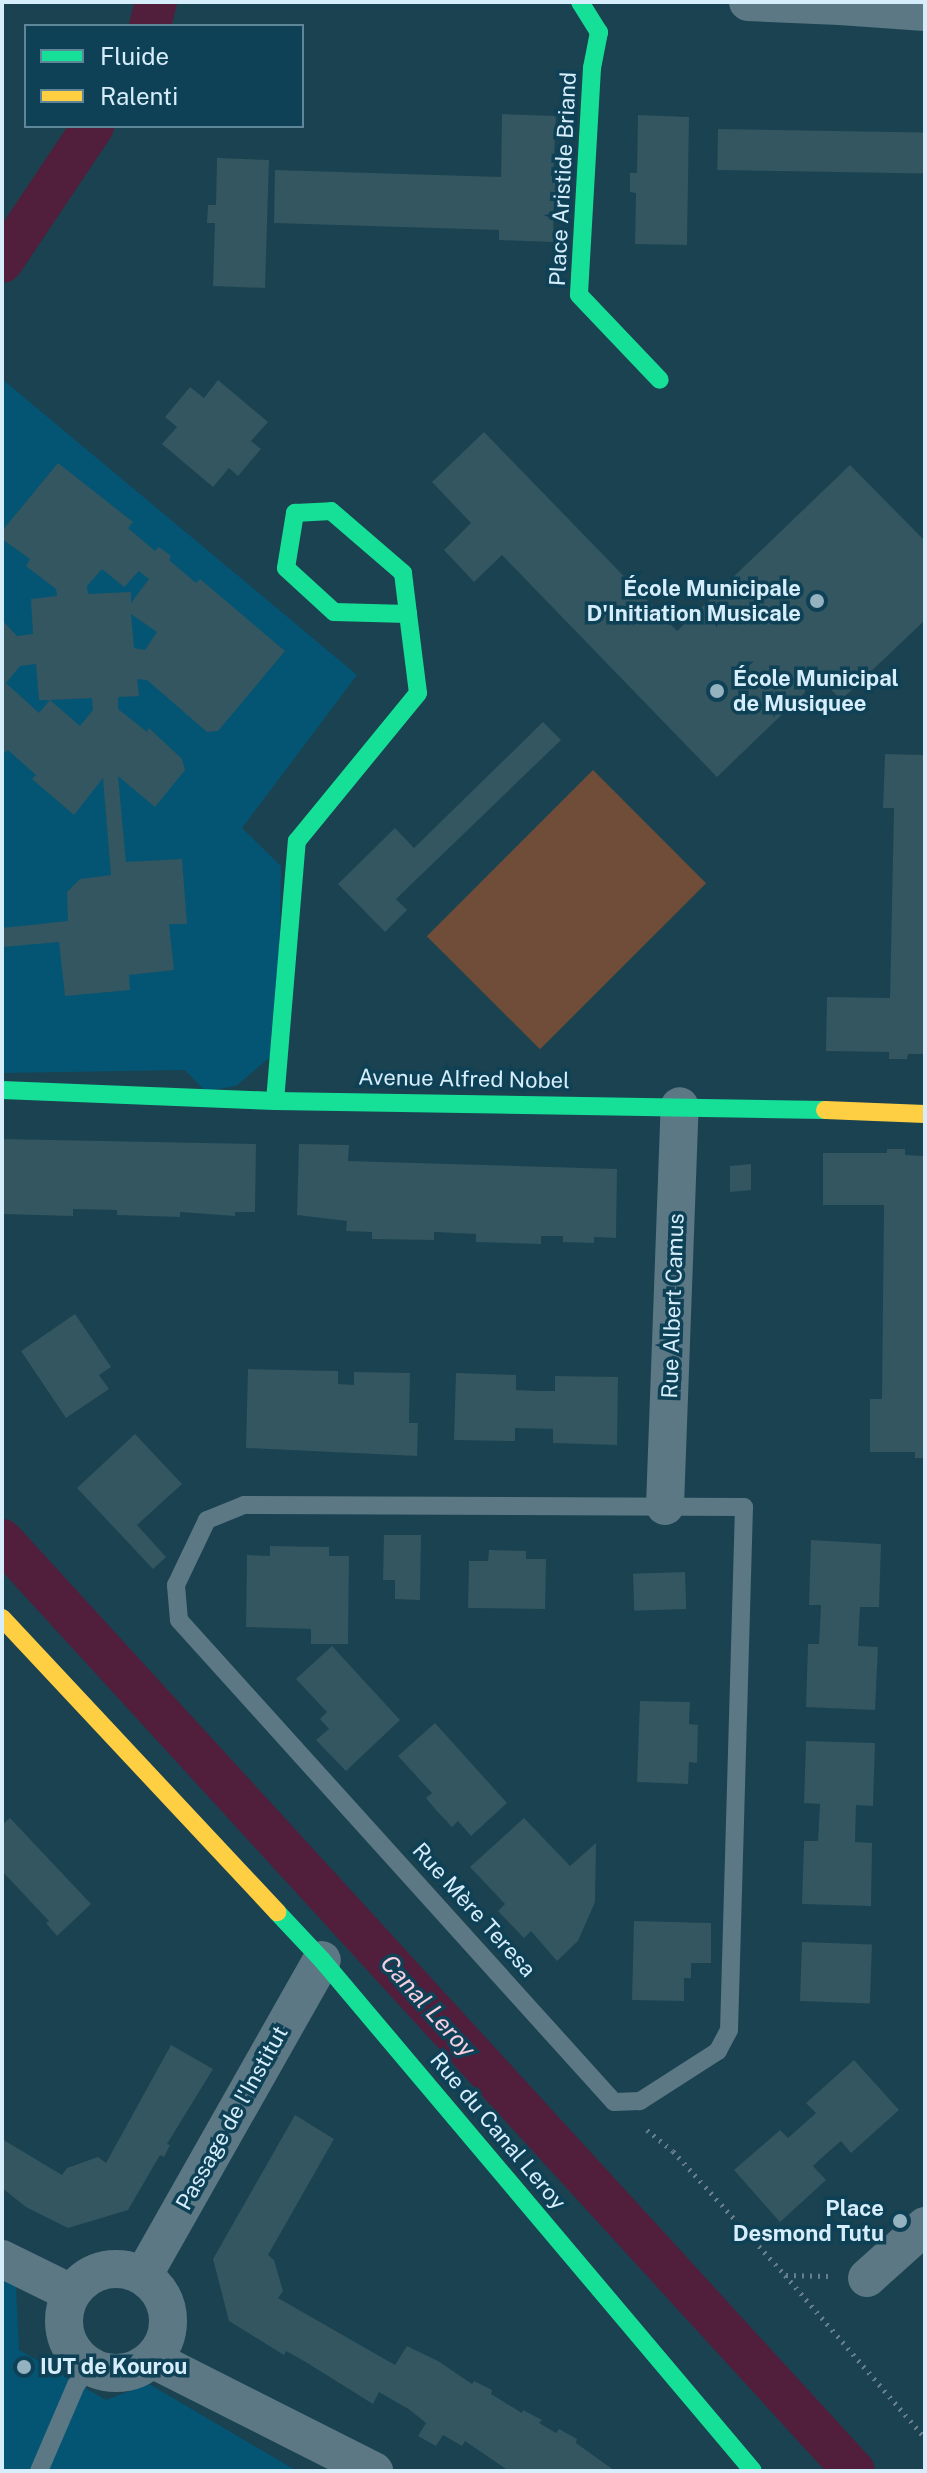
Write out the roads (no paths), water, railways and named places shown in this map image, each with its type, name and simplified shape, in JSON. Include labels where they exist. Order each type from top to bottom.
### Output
[{"type":"street","name":"Place Aristide Briand","points":[[580,2],[599,32],[592,68],[579,295],[660,380]]},
{"type":"street","points":[[748,2],[840,4],[925,12]]},
{"type":"street","points":[[275,1101],[297,841],[418,693],[403,573],[331,511],[295,513],[286,568],[334,612],[408,614]]},
{"type":"street","name":"Avenue Alfred Nobel","points":[[2,1090],[275,1101],[680,1106],[925,1114]]},
{"type":"street","name":"Rue Albert Camus","points":[[665,1506],[680,1106]]},
{"type":"street","name":"Rue du Canal Leroy","points":[[2,1618],[322,1960],[753,2471]]},
{"type":"street","name":"Passage de l'Institut","points":[[143,2276],[322,1960]]},
{"type":"street","points":[[867,2278],[925,2226]]},
{"type":"street","points":[[2,2259],[71,2293]]},
{"type":"street","points":[[124,2269],[143,2276],[154,2284],[167,2308],[167,2335],[152,2359],[138,2368],[122,2373],[90,2367],[79,2358],[65,2334],[63,2320],[71,2293],[85,2278],[103,2270],[124,2269]]},
{"type":"street","points":[[152,2359],[374,2471]]},
{"type":"lane","name":"Rue Mère Teresa","points":[[244,1505],[665,1506],[744,1507],[729,2030],[718,2051],[640,2101],[614,2102],[179,1620],[176,1585],[207,1520],[244,1505]]},
{"type":"lane","points":[[39,2471],[76,2385],[90,2367]]},
{"type":"waterway","name":"Canal Leroy","points":[[150,24],[156,2]]},
{"type":"waterway","name":"Canal Leroy","points":[[2,262],[92,128]]},
{"type":"waterway","name":"Canal Leroy","points":[[2,1540],[854,2471]]},
{"type":"place","name":"École Municipale D'Initiation Musicale","points":[[817,601]]},
{"type":"place","name":"École Municipal de Musiquee","points":[[717,691]]},
{"type":"place","name":"Place Desmond Tutu","points":[[900,2221]]},
{"type":"place","name":"IUT de Kourou","points":[[24,2367]]}]
